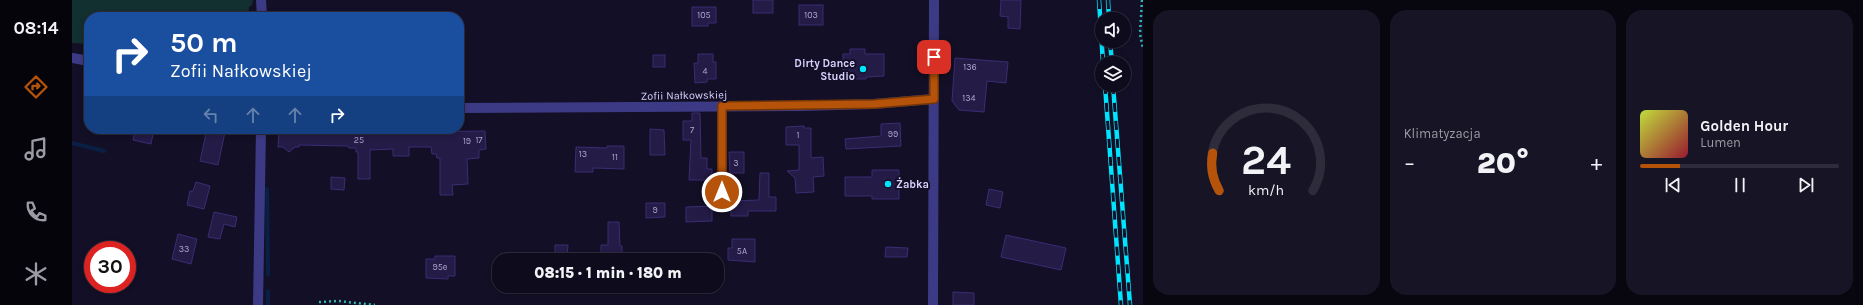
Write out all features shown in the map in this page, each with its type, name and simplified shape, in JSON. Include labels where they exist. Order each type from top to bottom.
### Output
[{"type":"street","points":[[261,0],[262,12]]},
{"type":"street","points":[[933,305],[934,0]]},
{"type":"street","points":[[72,58],[84,60]]},
{"type":"street","name":"Zofii Nałkowskiej","points":[[464,108],[874,104],[934,99]]},
{"type":"street","points":[[722,106],[722,192]]},
{"type":"street","points":[[258,305],[261,134]]},
{"type":"path","points":[[1142,0],[1140,34],[1143,49]]},
{"type":"path","points":[[319,302],[338,301],[375,305]]},
{"type":"green space","points":[[72,0],[253,0],[252,5],[249,7],[248,12],[84,12],[84,44],[72,43]]},
{"type":"building","points":[[753,0],[773,0],[773,13],[753,13]]},
{"type":"building","points":[[1001,0],[1021,0],[1020,29],[1008,28],[1008,17],[1000,16]]},
{"type":"building","points":[[799,5],[823,5],[823,25],[799,25]]},
{"type":"building","points":[[692,7],[716,7],[716,23],[708,23],[708,26],[692,26]]},
{"type":"building","name":"Dirty Dance Studio","points":[[850,49],[865,49],[865,54],[884,54],[884,76],[866,77],[866,79],[843,79],[843,54],[850,54]]},
{"type":"building","points":[[698,54],[713,54],[713,62],[716,62],[716,79],[707,79],[707,82],[695,83],[694,63],[698,63]]},
{"type":"building","points":[[653,55],[665,55],[665,67],[653,67]]},
{"type":"building","points":[[955,58],[1008,62],[1006,83],[987,81],[984,112],[959,110],[952,101]]},
{"type":"building","points":[[692,113],[700,113],[701,158],[707,158],[707,169],[712,169],[712,180],[689,180],[691,140],[683,140],[683,121],[692,121]]},
{"type":"building","points":[[900,123],[901,146],[846,149],[845,139],[881,136],[881,124]]},
{"type":"building","points":[[804,126],[804,128],[811,128],[811,158],[823,157],[824,176],[813,177],[814,192],[796,193],[795,178],[787,171],[799,170],[799,145],[786,145],[786,127]]},
{"type":"building","points":[[650,129],[664,130],[665,155],[650,155]]},
{"type":"building","points":[[464,131],[485,131],[486,149],[479,150],[479,158],[467,159],[468,184],[452,185],[453,195],[440,195],[440,158],[437,158],[436,154],[432,154],[431,147],[409,147],[409,156],[393,156],[393,149],[370,150],[370,179],[358,179],[358,152],[356,152],[356,148],[349,148],[348,146],[299,145],[299,147],[295,147],[289,152],[283,147],[278,147],[279,134],[464,134]]},
{"type":"building","points":[[134,134],[153,134],[151,144],[133,140]]},
{"type":"building","points":[[206,134],[225,134],[218,165],[200,161]]},
{"type":"building","points":[[607,146],[624,146],[624,169],[593,168],[593,172],[575,172],[576,147],[607,148]]},
{"type":"building","points":[[729,152],[744,152],[744,173],[730,173]]},
{"type":"building","points":[[872,170],[899,170],[899,199],[872,199],[872,196],[845,196],[845,177],[872,177]]},
{"type":"building","points":[[760,173],[769,173],[769,197],[776,197],[776,211],[748,211],[748,216],[731,216],[731,201],[759,200]]},
{"type":"building","points":[[331,177],[345,178],[344,190],[331,189]]},
{"type":"building","points":[[196,182],[210,186],[204,209],[187,205],[190,191],[193,191]]},
{"type":"building","points":[[989,189],[1003,192],[1000,208],[986,205]]},
{"type":"building","points":[[646,203],[665,203],[665,217],[646,218]]},
{"type":"building","points":[[712,206],[712,221],[686,222],[686,207]]},
{"type":"building","points":[[214,212],[237,217],[235,227],[224,224],[220,239],[208,237]]},
{"type":"building","points":[[608,222],[619,222],[620,246],[622,246],[622,253],[601,253],[601,245],[608,245]]},
{"type":"building","points":[[178,234],[197,239],[191,264],[172,259]]},
{"type":"building","points":[[1006,235],[1066,248],[1061,270],[1001,257]]},
{"type":"building","points":[[732,239],[755,239],[755,262],[728,260],[728,248],[732,248]]},
{"type":"building","points":[[555,245],[568,245],[567,253],[555,253]]},
{"type":"building","points":[[886,247],[908,248],[907,257],[885,257]]},
{"type":"building","points":[[435,256],[455,256],[455,276],[448,276],[448,279],[426,278],[426,259],[435,259]]},
{"type":"building","points":[[953,292],[974,293],[974,305],[953,305]]},
{"type":"waterway","points":[[72,143],[104,151]]},
{"type":"waterway","points":[[263,189],[267,189],[268,275]]},
{"type":"waterway","points":[[268,291],[268,305]]},
{"type":"railway","points":[[1099,0],[1103,56]]},
{"type":"railway","points":[[1108,0],[1109,12]]},
{"type":"railway","points":[[1111,48],[1111,56]]},
{"type":"railway","points":[[1106,92],[1121,305]]},
{"type":"railway","points":[[1114,92],[1130,305]]},
{"type":"place","name":"Dirty Dance Studio","points":[[863,69]]},
{"type":"place","name":"Żabka","points":[[888,184]]},
{"type":"route","points":[[722,192],[722,106],[874,104],[934,99],[934,57]]}]
